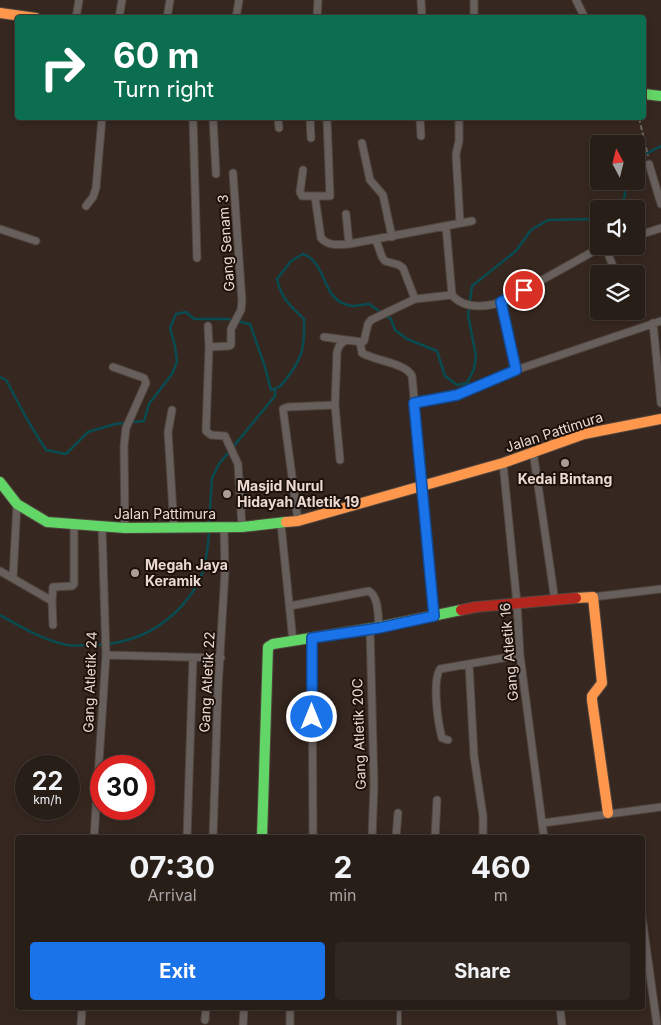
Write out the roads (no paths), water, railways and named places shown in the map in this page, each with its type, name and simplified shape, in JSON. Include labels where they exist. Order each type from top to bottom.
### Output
[{"type":"street","points":[[76,15],[79,0]]},
{"type":"street","points":[[120,15],[122,0]]},
{"type":"street","points":[[168,15],[170,0]]},
{"type":"street","points":[[236,15],[239,0]]},
{"type":"street","points":[[317,15],[318,0]]},
{"type":"street","points":[[421,0],[422,15]]},
{"type":"street","points":[[474,0],[474,15]]},
{"type":"street","points":[[576,0],[584,15]]},
{"type":"street","points":[[0,13],[15,15]]},
{"type":"street","points":[[646,94],[661,96]]},
{"type":"street","points":[[86,206],[93,197],[96,188],[102,120]]},
{"type":"street","points":[[193,120],[197,258]]},
{"type":"street","points":[[213,120],[216,174]]},
{"type":"street","points":[[278,120],[279,128]]},
{"type":"street","points":[[310,120],[311,138]]},
{"type":"street","points":[[303,170],[302,196],[327,197],[330,194],[327,120]]},
{"type":"street","points":[[420,120],[421,136]]},
{"type":"street","points":[[459,120],[459,142],[456,154],[460,224]]},
{"type":"street","points":[[362,142],[370,180],[383,195],[392,237]]},
{"type":"street","points":[[649,164],[661,204]]},
{"type":"street","name":"Gang Senam 3","points":[[210,347],[230,346],[232,327],[241,310],[242,301],[233,173]]},
{"type":"street","points":[[315,197],[321,238],[323,241],[333,245],[376,240],[472,221]]},
{"type":"street","points":[[346,214],[349,244]]},
{"type":"street","points":[[446,226],[455,298]]},
{"type":"street","points":[[645,233],[661,228]]},
{"type":"street","points":[[0,229],[36,241]]},
{"type":"street","points":[[376,240],[379,252],[385,261],[403,268],[415,299]]},
{"type":"street","points":[[324,337],[360,342],[364,340],[368,324],[371,320],[415,299],[455,298],[479,306],[501,302],[590,254]]},
{"type":"street","points":[[501,302],[516,370]]},
{"type":"street","points":[[414,403],[457,395],[516,370],[661,321]]},
{"type":"street","points":[[652,323],[661,403]]},
{"type":"street","points":[[208,326],[210,347],[206,431],[207,434],[225,436],[238,464],[242,527]]},
{"type":"street","points":[[340,460],[334,404],[337,352],[339,346],[345,340]]},
{"type":"street","points":[[360,342],[362,353],[368,357],[403,367],[412,376],[434,616]]},
{"type":"street","points":[[113,367],[146,380],[139,401],[131,414],[126,428],[124,446],[125,528]]},
{"type":"street","points":[[298,522],[284,409],[288,407],[334,404]]},
{"type":"street","points":[[172,410],[168,432],[174,528]]},
{"type":"street","name":"Jalan Pattimura","points":[[0,482],[16,504],[48,522],[125,528],[215,528],[281,524],[298,522],[423,487],[503,463],[533,451],[600,430],[661,419]]},
{"type":"street","points":[[533,451],[555,601]]},
{"type":"street","name":"Gang Atletik 16","points":[[503,463],[518,604],[520,655],[544,835]]},
{"type":"street","points":[[13,577],[16,504]]},
{"type":"street","points":[[281,524],[294,642]]},
{"type":"street","points":[[53,625],[53,587],[72,586],[74,584],[74,525]]},
{"type":"street","name":"Gang Atletik 24","points":[[94,835],[106,653],[102,527]]},
{"type":"street","name":"Gang Atletik 22","points":[[213,835],[218,688],[225,571],[215,528]]},
{"type":"street","points":[[0,571],[52,601]]},
{"type":"street","points":[[262,835],[268,647],[274,644],[374,628],[476,607],[555,601],[661,589]]},
{"type":"street","name":"Gang Atletik 20C","points":[[290,606],[369,591],[375,599],[372,835]]},
{"type":"street","points":[[593,597],[602,682],[592,696],[592,700],[608,813]]},
{"type":"street","points":[[312,638],[313,835]]},
{"type":"street","points":[[106,653],[221,658]]},
{"type":"street","points":[[448,740],[444,740],[441,735],[436,684],[437,674],[440,670],[520,655]]},
{"type":"street","points":[[187,835],[193,658]]},
{"type":"street","points":[[469,664],[474,756],[483,816],[483,835]]},
{"type":"street","points":[[435,835],[437,800]]},
{"type":"street","points":[[543,823],[661,807]]},
{"type":"street","points":[[396,835],[398,813]]},
{"type":"street","points":[[645,939],[657,1025]]},
{"type":"street","points":[[645,983],[651,982]]},
{"type":"street","points":[[80,1025],[82,1010]]},
{"type":"street","points":[[205,1020],[206,1010]]},
{"type":"street","points":[[243,1025],[244,1010]]},
{"type":"street","points":[[290,1010],[290,1025]]},
{"type":"street","points":[[560,1010],[562,1025]]},
{"type":"lane","points":[[399,1010],[399,1025]]},
{"type":"waterway","points":[[645,154],[661,146]]},
{"type":"waterway","points":[[623,200],[625,190]]},
{"type":"waterway","points":[[0,377],[6,380],[46,450],[66,454],[88,432],[115,424],[144,421],[149,404],[172,374],[177,362],[170,328],[176,314],[186,312],[194,319],[228,319],[250,324],[271,390],[276,388],[281,385],[296,365],[302,351],[304,328],[304,319],[287,301],[277,279],[291,261],[303,254],[317,266],[335,298],[342,303],[353,306],[369,304],[391,319],[395,330],[407,339],[437,351],[445,376],[457,385],[467,383],[474,369],[476,356],[468,315],[472,286],[516,251],[531,230],[548,220],[590,219]]},
{"type":"waterway","points":[[209,525],[212,478],[219,464],[275,396],[275,389]]},
{"type":"waterway","points":[[0,615],[41,636],[67,645],[106,644],[121,642],[135,637],[161,624],[184,603],[194,590],[198,584],[207,554],[209,531]]},
{"type":"place","name":"Kedai Bintang","points":[[565,463]]},
{"type":"place","name":"Masjid Nurul Hidayah Atletik 19","points":[[227,494]]},
{"type":"place","name":"Megah Jaya Keramik","points":[[135,573]]}]
